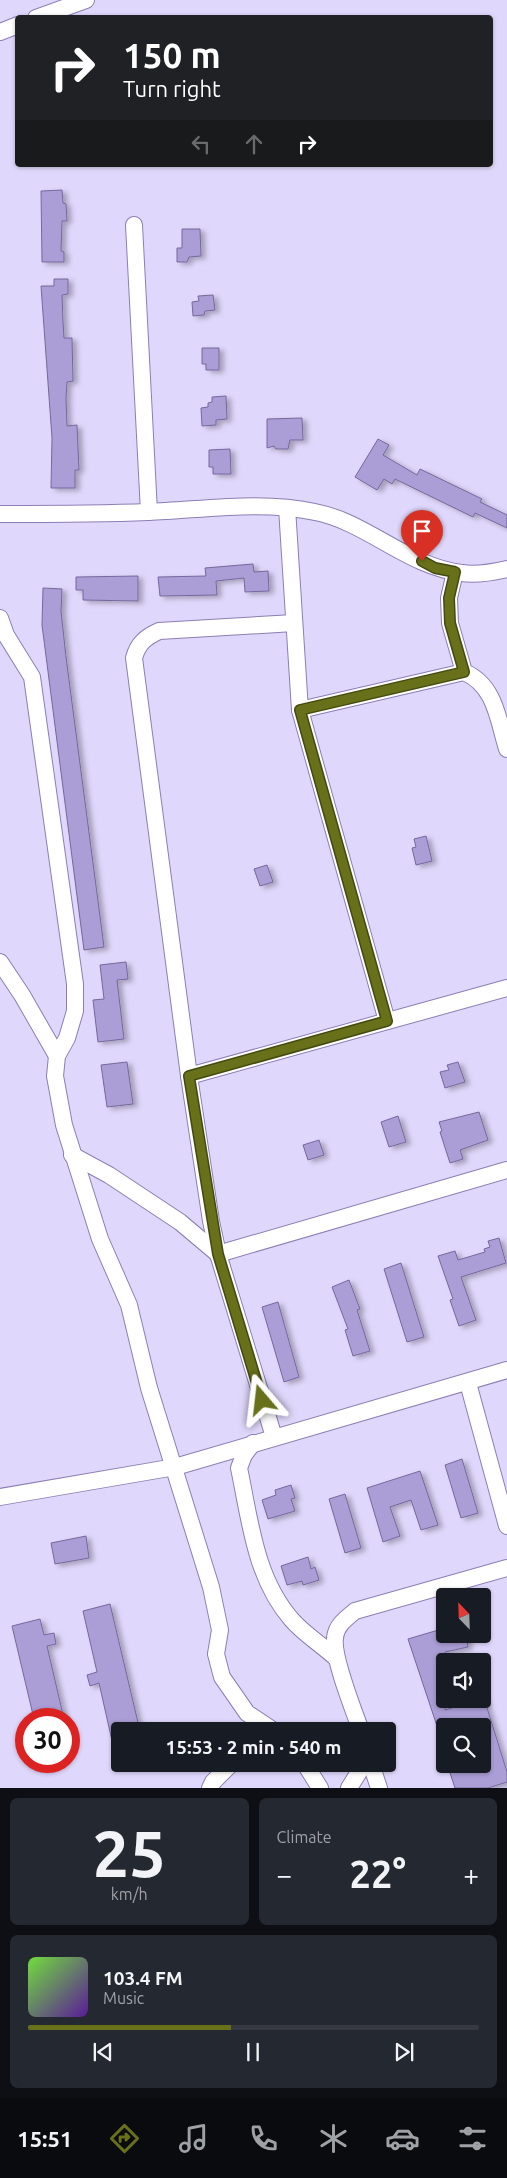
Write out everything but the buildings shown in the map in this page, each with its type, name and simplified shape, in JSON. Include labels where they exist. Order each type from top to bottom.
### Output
[{"type":"street","points":[[41,15],[55,0]]},
{"type":"street","points":[[43,15],[86,0]]},
{"type":"street","points":[[0,32],[15,26]]},
{"type":"street","points":[[134,225],[148,512]]},
{"type":"street","points":[[0,514],[148,512],[228,507],[287,508],[316,512],[347,522],[435,568],[462,574],[507,569]]},
{"type":"street","points":[[287,508],[300,710],[387,1021]]},
{"type":"street","points":[[455,572],[449,598],[450,623],[464,672]]},
{"type":"street","points":[[0,618],[6,635],[32,677],[75,984],[75,1011],[67,1038],[58,1056],[55,1076],[64,1125],[100,1239],[129,1305],[149,1388],[211,1587],[220,1630],[216,1654],[222,1677],[254,1722]]},
{"type":"street","points":[[274,1437],[218,1254],[189,1076],[134,658],[136,651],[147,636],[159,631],[294,623]]},
{"type":"street","points":[[300,710],[464,672],[476,677],[486,688],[494,705],[507,748]]},
{"type":"street","points":[[0,962],[22,994],[58,1056]]},
{"type":"street","points":[[189,1076],[507,988]]},
{"type":"street","points":[[72,1155],[108,1175],[180,1222],[218,1254]]},
{"type":"street","points":[[218,1254],[507,1170]]},
{"type":"street","points":[[0,1498],[175,1467],[274,1437],[468,1383],[507,1370]]},
{"type":"street","points":[[468,1383],[507,1526]]},
{"type":"street","points":[[254,1443],[244,1456],[239,1468],[255,1551],[278,1600],[293,1621],[336,1658]]},
{"type":"street","points":[[357,1722],[336,1658],[334,1638],[340,1623],[355,1611],[507,1568]]},
{"type":"street","points":[[210,1788],[222,1772]]},
{"type":"street","points":[[310,1772],[320,1788]]},
{"type":"street","points":[[349,1788],[359,1772]]},
{"type":"street","points":[[374,1772],[379,1788]]},
{"type":"route","points":[[262,1400],[218,1254],[211,1221],[189,1076],[387,1021],[300,710],[464,672],[450,623],[449,598],[455,572],[435,568],[422,561]]}]
